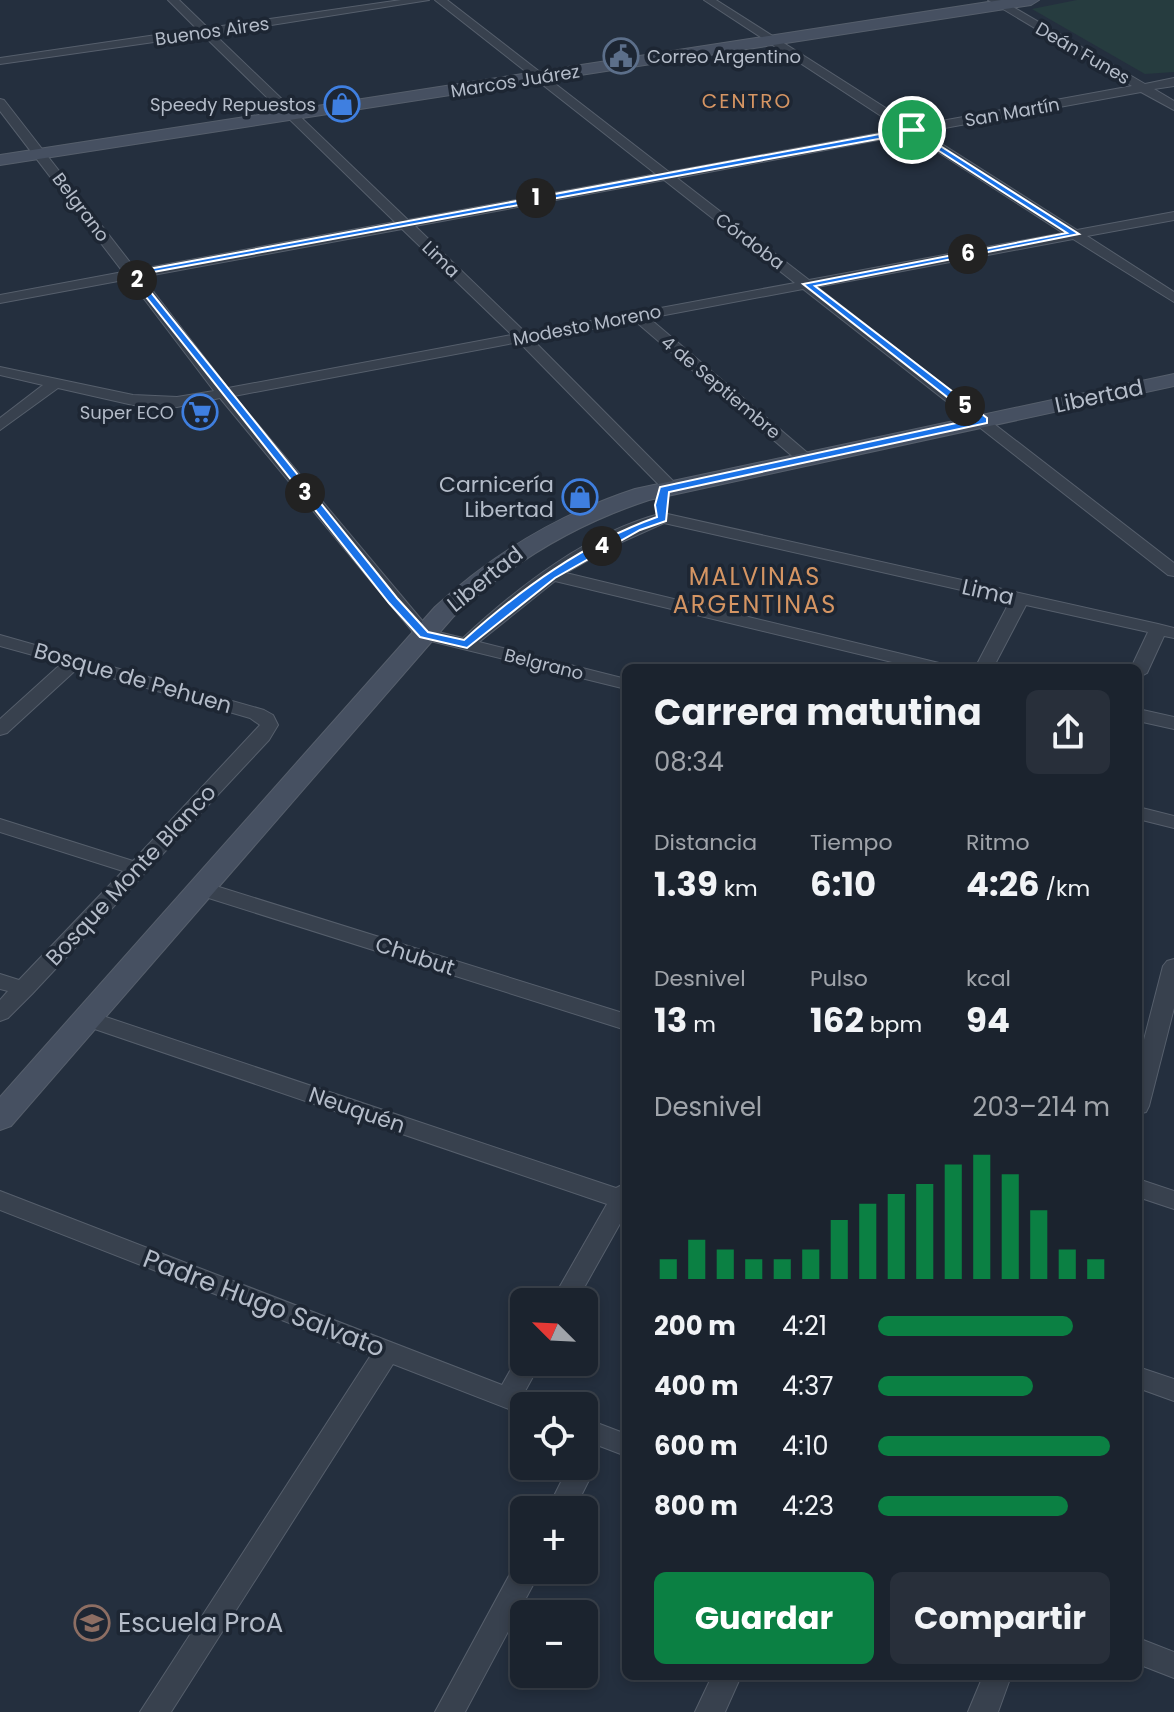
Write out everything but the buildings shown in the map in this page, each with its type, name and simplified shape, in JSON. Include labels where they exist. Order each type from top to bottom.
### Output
[{"type":"main road","name":"Marcos Juárez","points":[[0,160],[541,77],[997,2],[1032,0]]},
{"type":"main road","name":"Libertad","points":[[0,1118],[424,634],[474,583],[535,540],[617,502],[668,489],[1174,380]]},
{"type":"street","name":"Lima","points":[[173,0],[522,337],[668,489]]},
{"type":"street","name":"Buenos Aires","points":[[0,61],[424,0]]},
{"type":"street","name":"Córdoba","points":[[440,0],[1174,571]]},
{"type":"street","points":[[709,0],[1174,298]]},
{"type":"street","points":[[1023,18],[1022,6],[1032,0]]},
{"type":"street","name":"Deán Funes","points":[[997,2],[1174,106]]},
{"type":"street","name":"San Martín","points":[[0,299],[1174,82]]},
{"type":"street","name":"Belgrano","points":[[0,103],[224,393],[393,601],[424,634],[622,683]]},
{"type":"street","name":"Modesto Moreno","points":[[0,371],[133,400],[160,402],[224,393],[1174,216]]},
{"type":"street","name":"4 de Septiembre","points":[[637,315],[804,458]]},
{"type":"street","points":[[0,425],[55,383]]},
{"type":"street","points":[[467,644],[516,600],[551,575],[637,528],[663,518],[660,505],[668,489]]},
{"type":"street","name":"Lima","points":[[663,518],[1166,631]]},
{"type":"street","points":[[551,575],[922,664]]},
{"type":"street","points":[[986,664],[1020,599]]},
{"type":"street","points":[[1142,667],[1166,631]]},
{"type":"street","name":"Bosque de Pehuen","points":[[0,640],[75,661],[264,728]]},
{"type":"street","points":[[0,729],[75,661]]},
{"type":"street","points":[[1142,716],[1174,723]]},
{"type":"street","name":"Bosque Monte Blanco","points":[[0,1013],[137,869],[264,728]]},
{"type":"street","points":[[1142,814],[1174,822]]},
{"type":"street","points":[[0,825],[137,869]]},
{"type":"street","name":"Chubut","points":[[203,889],[622,1021]]},
{"type":"street","points":[[1142,1090],[1174,966]]},
{"type":"street","points":[[0,981],[24,989]]},
{"type":"street","name":"Neuquén","points":[[88,1019],[622,1197]]},
{"type":"street","points":[[1142,1189],[1174,1200]]},
{"type":"street","name":"Padre Hugo Salvato","points":[[0,1200],[510,1399]]},
{"type":"street","points":[[571,1288],[622,1203]]},
{"type":"street","points":[[155,1712],[388,1350]]},
{"type":"street","points":[[1142,1378],[1174,1390]]},
{"type":"street","points":[[598,1434],[622,1443]]},
{"type":"street","points":[[450,1712],[519,1584]]},
{"type":"street","points":[[1142,1653],[1174,1665]]},
{"type":"street","points":[[710,1712],[725,1680]]},
{"type":"street","points":[[983,1712],[995,1680]]},
{"type":"green space","points":[[1077,0],[1174,0],[1174,72],[1145,74],[1032,9]]},
{"type":"place","name":"Correo Argentino","points":[[621,56]]},
{"type":"place","name":"Speedy Repuestos","points":[[342,104]]},
{"type":"place","name":"Super ECO","points":[[200,412]]},
{"type":"place","name":"Carnicería Libertad","points":[[580,497]]},
{"type":"place","name":"Escuela ProA","points":[[92,1623]]},
{"type":"district","name":"CENTRO","points":[[747,101]]},
{"type":"district","name":"MALVINAS ARGENTINAS","points":[[755,590]]},
{"type":"route","points":[[912,130],[1075,234],[808,284],[983,421],[664,490],[660,505],[663,518],[581,556],[551,575],[516,600],[467,644],[424,634],[393,601],[131,273],[663,175],[912,130]]}]
